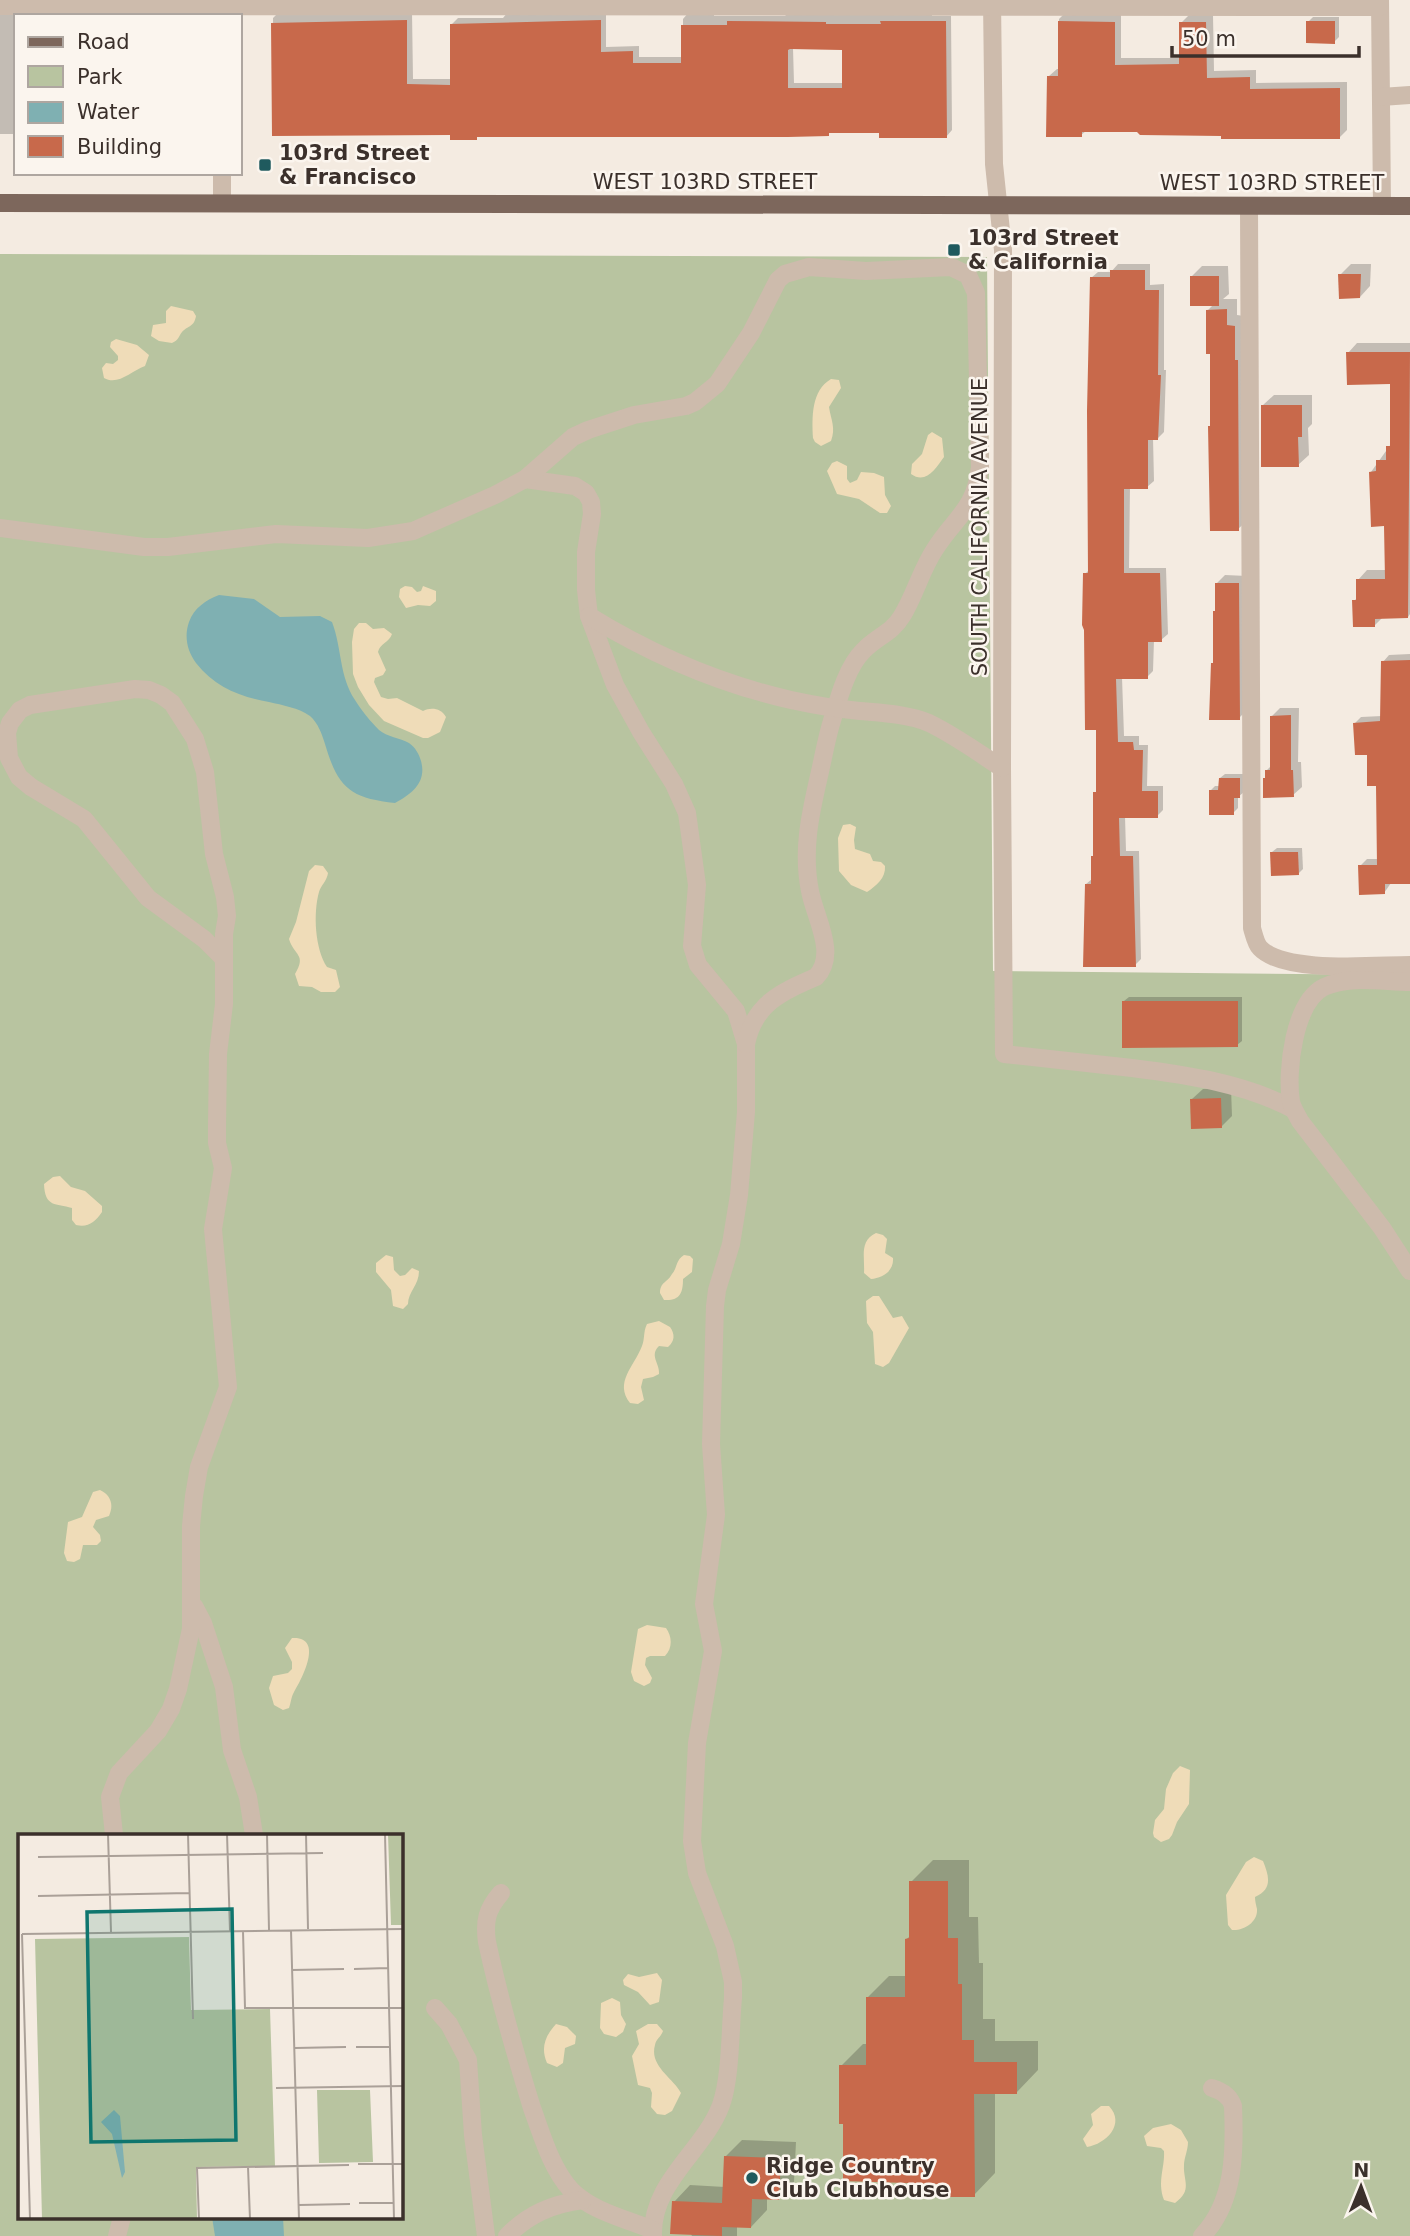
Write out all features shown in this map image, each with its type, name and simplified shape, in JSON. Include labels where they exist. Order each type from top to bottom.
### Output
[{"type":"main road","name":"WEST 103RD STREET","points":[[0,203],[1410,206]]},
{"type":"street","name":"SOUTH CALIFORNIA AVENUE","points":[[993,3],[995,164],[1003,250],[1003,1054],[1173,1073],[1223,1082],[1271,1097],[1293,1109]]},
{"type":"street","points":[[0,6],[1380,4],[1382,206]]},
{"type":"street","points":[[1381,97],[1410,95]]},
{"type":"street","points":[[222,175],[222,203]]},
{"type":"street","points":[[1249,206],[1252,928],[1259,947],[1275,960],[1299,965],[1410,965]]},
{"type":"street","points":[[0,528],[144,547],[167,547],[275,534],[345,538],[392,536],[413,531],[525,479],[573,437],[588,430],[634,415],[686,406],[707,394],[717,384],[751,333],[771,293],[785,274],[809,267],[877,271],[951,267],[968,275],[976,293],[979,467],[977,487],[961,517],[933,551],[902,617],[893,629],[861,652],[845,683],[836,709],[806,835],[810,890],[823,936],[823,970],[816,977],[762,1007],[749,1027],[746,1044],[746,1112],[739,1195],[715,1306],[711,1444],[716,1515],[704,1604],[713,1651],[699,1721],[692,1816],[693,1856],[725,1946],[733,1982],[733,1998],[722,2103],[704,2135],[667,2185],[660,2200],[653,2233],[583,2200],[564,2181],[541,2132],[520,2071],[487,1942],[485,1920],[488,1910],[501,1893]]},
{"type":"street","points":[[525,479],[549,480],[575,486],[586,493],[591,502],[592,514],[586,552],[589,616],[615,685],[674,784],[687,813],[697,885],[692,946],[698,965],[736,1012],[746,1044]]},
{"type":"street","points":[[589,616],[641,646],[689,667],[790,700],[836,709],[896,715],[928,723],[1002,768]]},
{"type":"street","points":[[114,1834],[110,1797],[114,1784],[125,1765],[151,1741],[171,1709],[191,1629],[194,1496],[199,1467],[228,1387],[213,1229],[223,1168],[217,1143],[217,1126],[227,916],[214,854],[205,772],[195,738],[172,703],[149,690],[135,689],[30,705],[15,715],[7,733],[9,758],[19,777],[84,819],[148,898],[204,939],[223,958]]},
{"type":"street","points":[[1410,982],[1349,981],[1333,984],[1315,993],[1307,1003],[1296,1034],[1291,1084],[1293,1109],[1382,1228],[1410,1271]]},
{"type":"street","points":[[193,1603],[203,1623],[224,1687],[232,1750],[248,1797],[254,1834]]},
{"type":"street","points":[[435,2008],[449,2024],[468,2060],[473,2135],[486,2236]]},
{"type":"street","points":[[1202,2236],[1222,2207],[1230,2179],[1232,2159],[1233,2106],[1231,2099],[1212,2088]]},
{"type":"street","points":[[507,2236],[531,2215],[547,2207],[583,2200]]},
{"type":"street","points":[[117,2236],[122,2218]]},
{"type":"green space","points":[[0,254],[987,257],[993,971],[1410,975],[1410,2236],[0,2236]]},
{"type":"sand","points":[[171,306],[193,311],[196,316],[193,324],[172,343],[159,341],[151,336],[153,325],[166,323],[166,311]]},
{"type":"sand","points":[[116,339],[137,345],[149,355],[145,366],[119,379],[109,380],[104,378],[102,368],[106,363],[113,364],[118,360],[110,347],[111,342]]},
{"type":"sand","points":[[831,379],[839,380],[841,388],[829,407],[833,428],[831,441],[821,446],[813,438],[814,405],[820,390]]},
{"type":"sand","points":[[932,432],[942,438],[944,457],[930,474],[916,477],[911,474],[912,464],[922,454],[928,435]]},
{"type":"sand","points":[[837,461],[847,466],[847,479],[850,483],[857,480],[861,472],[884,477],[885,495],[891,506],[887,513],[880,513],[859,499],[837,494],[827,471],[832,463]]},
{"type":"sand","points":[[405,586],[412,587],[417,592],[421,591],[423,586],[436,591],[436,601],[430,606],[406,608],[399,597],[400,589]]},
{"type":"sand","points":[[359,623],[366,623],[373,629],[384,628],[392,634],[378,652],[386,670],[383,675],[375,678],[374,682],[381,697],[397,698],[423,711],[439,710],[446,717],[440,732],[423,738],[384,721],[369,705],[353,674],[352,642],[354,629]]},
{"type":"sand","points":[[843,825],[856,827],[855,849],[870,854],[873,861],[881,862],[885,866],[882,878],[867,892],[851,885],[839,871],[838,838]]},
{"type":"sand","points":[[315,865],[323,866],[328,873],[317,901],[316,931],[327,967],[336,970],[340,987],[335,992],[321,992],[312,987],[299,986],[295,974],[300,959],[289,939],[309,871]]},
{"type":"sand","points":[[60,1176],[71,1187],[85,1191],[102,1206],[102,1212],[88,1225],[76,1225],[72,1220],[72,1208],[49,1201],[44,1184],[53,1177]]},
{"type":"sand","points":[[876,1233],[887,1239],[885,1253],[893,1258],[893,1263],[887,1273],[871,1279],[864,1273],[864,1250],[867,1240]]},
{"type":"sand","points":[[386,1255],[393,1257],[394,1270],[400,1276],[412,1268],[419,1271],[408,1304],[403,1309],[393,1306],[391,1290],[376,1272],[376,1263]]},
{"type":"sand","points":[[684,1255],[693,1259],[692,1272],[683,1279],[680,1295],[664,1300],[660,1293],[661,1287]]},
{"type":"sand","points":[[873,1296],[879,1296],[893,1318],[902,1316],[909,1328],[889,1363],[883,1367],[875,1364],[873,1332],[867,1323],[866,1301]]},
{"type":"sand","points":[[659,1321],[670,1327],[673,1340],[668,1347],[659,1346],[656,1350],[659,1374],[643,1379],[641,1387],[644,1400],[638,1404],[630,1403],[624,1388],[627,1374],[642,1346],[647,1324]]},
{"type":"sand","points":[[100,1490],[107,1495],[111,1504],[109,1516],[96,1520],[93,1527],[100,1535],[101,1541],[97,1545],[83,1545],[80,1559],[67,1561],[64,1553],[68,1522],[82,1517],[93,1492]]},
{"type":"sand","points":[[647,1625],[666,1628],[671,1642],[665,1656],[646,1658],[645,1665],[652,1678],[650,1683],[644,1686],[634,1681],[631,1672],[638,1629]]},
{"type":"sand","points":[[292,1638],[302,1639],[307,1643],[308,1659],[289,1708],[283,1710],[274,1705],[269,1688],[273,1676],[288,1673],[292,1669],[292,1662],[285,1648]]},
{"type":"sand","points":[[1180,1766],[1190,1770],[1189,1804],[1172,1835],[1161,1842],[1154,1837],[1155,1820],[1164,1809],[1166,1789],[1173,1773]]},
{"type":"sand","points":[[1254,1857],[1263,1861],[1268,1877],[1267,1886],[1255,1897],[1257,1914],[1253,1922],[1232,1930],[1228,1925],[1226,1895],[1246,1862]]},
{"type":"sand","points":[[657,1973],[662,1980],[659,2002],[650,2005],[638,1992],[624,1985],[623,1980],[628,1974],[639,1977]]},
{"type":"sand","points":[[612,1998],[620,2002],[621,2015],[626,2024],[623,2032],[616,2037],[604,2034],[600,2028],[601,2003]]},
{"type":"sand","points":[[556,2024],[567,2027],[576,2036],[575,2044],[565,2048],[563,2063],[557,2067],[547,2063],[544,2052],[549,2032]]},
{"type":"sand","points":[[648,2024],[657,2024],[663,2031],[656,2043],[655,2059],[681,2093],[672,2111],[665,2115],[657,2114],[651,2107],[650,2088],[638,2085],[632,2056],[639,2044],[636,2031]]},
{"type":"sand","points":[[1101,2106],[1109,2106],[1114,2113],[1115,2126],[1101,2142],[1087,2147],[1083,2139],[1093,2125],[1091,2114]]},
{"type":"sand","points":[[1171,2124],[1181,2130],[1188,2142],[1184,2165],[1186,2185],[1184,2194],[1175,2203],[1164,2200],[1162,2193],[1164,2151],[1147,2146],[1144,2136],[1153,2128]]},
{"type":"water","points":[[219,595],[254,599],[280,617],[320,616],[332,622],[343,672],[357,704],[379,730],[409,743],[419,756],[422,775],[417,786],[407,796],[395,803],[357,794],[341,781],[319,729],[310,716],[290,707],[238,694],[220,685],[203,671],[189,648],[187,627],[197,609]]},
{"type":"water","points":[[212,2218],[283,2218],[284,2236],[215,2236]]},
{"type":"building","points":[[407,20],[407,84],[450,85],[450,24],[601,20],[601,52],[633,51],[633,63],[681,63],[681,25],[727,25],[727,21],[881,24],[880,21],[946,21],[947,138],[879,138],[879,133],[829,133],[829,136],[788,137],[477,137],[477,140],[450,140],[450,135],[272,136],[271,23]],"holes":[[[788,50],[842,50],[842,88],[788,88]]]},
{"type":"building","points":[[1058,21],[1115,22],[1115,65],[1179,64],[1179,22],[1206,22],[1207,78],[1250,77],[1250,89],[1340,88],[1340,139],[1221,139],[1221,136],[1140,135],[1137,132],[1082,132],[1082,137],[1046,137],[1047,76],[1058,76]]},
{"type":"building","points":[[1306,21],[1335,21],[1335,44],[1306,43]]},
{"type":"building","points":[[1110,270],[1145,270],[1145,290],[1159,290],[1158,375],[1161,375],[1158,440],[1148,440],[1148,489],[1124,489],[1124,573],[1160,573],[1162,642],[1148,642],[1148,679],[1116,679],[1118,742],[1133,742],[1134,750],[1143,750],[1142,791],[1158,791],[1158,818],[1119,818],[1120,856],[1133,856],[1136,967],[1083,967],[1085,884],[1091,884],[1093,792],[1096,792],[1096,730],[1085,730],[1082,625],[1083,573],[1088,573],[1090,277],[1110,277]]},
{"type":"building","points":[[1338,274],[1361,274],[1360,298],[1339,299]]},
{"type":"building","points":[[1190,276],[1219,276],[1219,306],[1190,306]]},
{"type":"building","points":[[1227,309],[1227,325],[1235,326],[1235,360],[1238,360],[1239,531],[1210,531],[1210,354],[1206,354],[1206,310]]},
{"type":"building","points":[[1346,352],[1410,352],[1408,618],[1375,619],[1375,627],[1353,627],[1352,600],[1356,600],[1356,579],[1385,579],[1384,526],[1371,527],[1369,472],[1376,471],[1376,460],[1386,460],[1386,446],[1390,446],[1390,384],[1347,385]]},
{"type":"building","points":[[1261,405],[1302,405],[1302,437],[1298,437],[1299,467],[1261,467]]},
{"type":"building","points":[[1215,583],[1239,583],[1240,720],[1209,720]]},
{"type":"building","points":[[1410,660],[1410,884],[1385,884],[1385,894],[1359,895],[1358,865],[1377,865],[1376,786],[1367,786],[1367,755],[1355,755],[1353,723],[1380,721],[1381,661]]},
{"type":"building","points":[[1291,715],[1294,797],[1263,798],[1265,770],[1270,770],[1270,716]]},
{"type":"building","points":[[1219,778],[1240,778],[1240,798],[1234,798],[1234,815],[1209,815],[1209,790],[1218,790]]},
{"type":"building","points":[[1270,852],[1298,852],[1299,875],[1271,876]]},
{"type":"building","points":[[1122,1001],[1238,1001],[1238,1047],[1122,1048]]},
{"type":"building","points":[[1221,1098],[1222,1128],[1191,1129],[1190,1099]]},
{"type":"building","points":[[909,1881],[948,1881],[948,1938],[958,1938],[958,1984],[962,1984],[962,2040],[974,2040],[974,2062],[1017,2062],[1017,2094],[974,2094],[975,2197],[937,2197],[937,2184],[843,2181],[839,2065],[866,2065],[866,1997],[905,1997]]},
{"type":"building","name":"Ridge Country Club Clubhouse","points":[[724,2156],[781,2158],[779,2200],[752,2199],[751,2228],[722,2227],[722,2236],[670,2234],[672,2201],[722,2203]]},
{"type":"place","name":"103rd Street & Francisco","points":[[265,165]]},
{"type":"place","name":"103rd Street & California","points":[[954,250]]},
{"type":"place","name":"Ridge Country Club Clubhouse","points":[[752,2178]]}]
